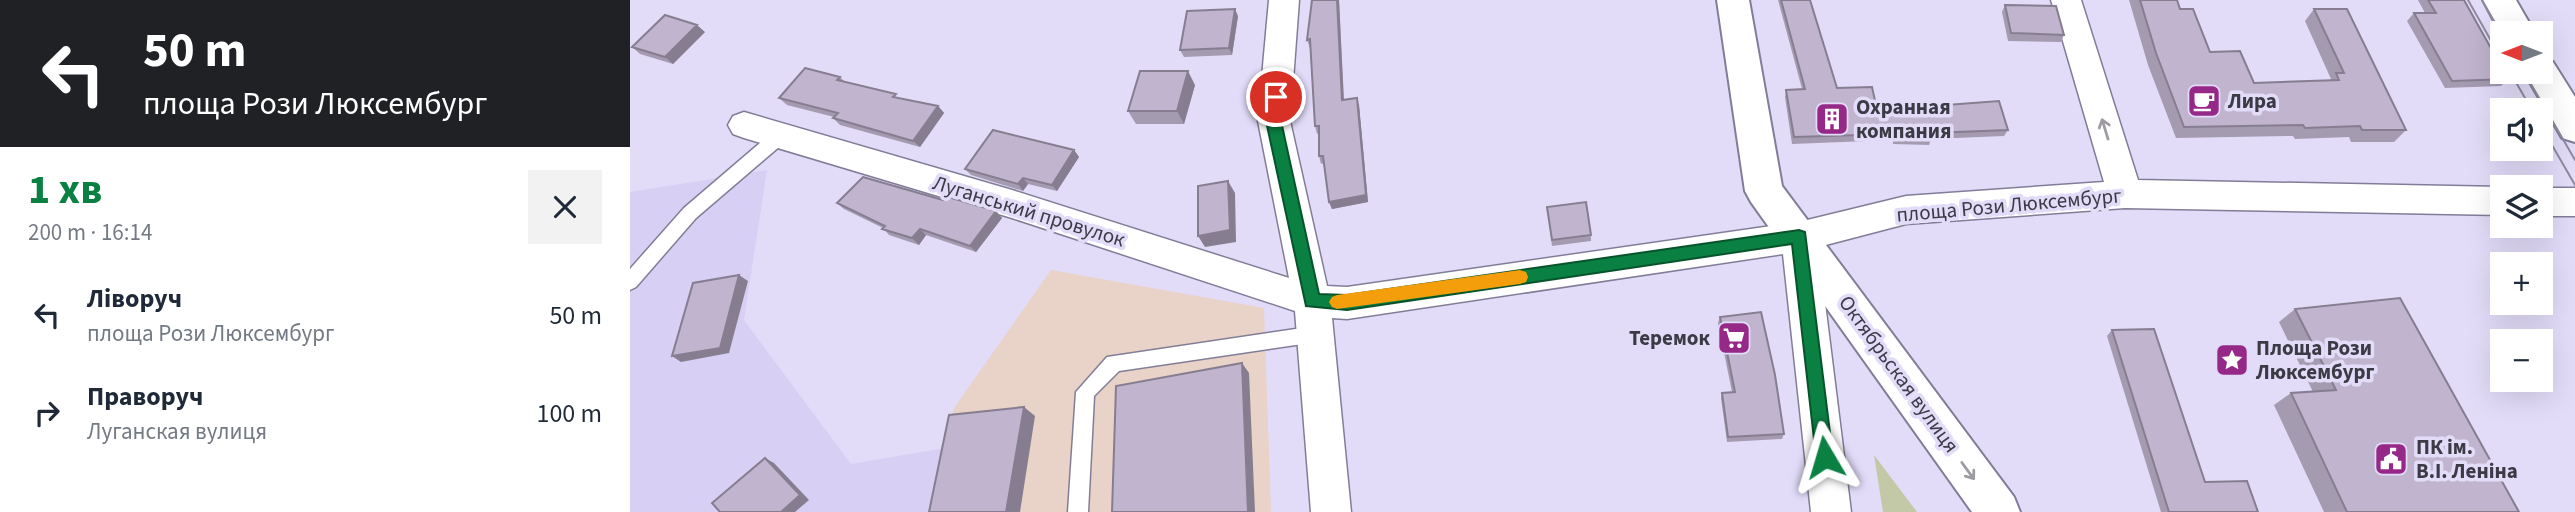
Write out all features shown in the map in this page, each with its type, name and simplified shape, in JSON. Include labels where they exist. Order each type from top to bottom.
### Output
[{"type":"street","points":[[1284,0],[1273,121],[1314,318],[1331,512]]},
{"type":"street","name":"Октябрьская вулиця","points":[[1733,0],[1765,191],[1998,512]]},
{"type":"street","points":[[2066,0],[2125,194]]},
{"type":"street","points":[[2499,0],[2511,21]]},
{"type":"street","points":[[2549,84],[2575,128]]},
{"type":"street","name":"Луганський провулок","points":[[744,125],[1012,204],[1314,318]]},
{"type":"street","name":"площа Рози Люксембург","points":[[1314,318],[1347,303],[1799,237],[1906,210],[2125,194],[2490,201]]},
{"type":"street","points":[[2553,202],[2575,202]]},
{"type":"street","points":[[1799,237],[1831,512]]},
{"type":"lane","points":[[630,282],[690,213],[780,136]]},
{"type":"lane","points":[[1077,512],[1085,392],[1114,363],[1314,318]]},
{"type":"shaded area","points":[[767,170],[744,320],[851,464],[945,448],[930,512],[630,512],[630,192]]},
{"type":"shaded area","points":[[1051,270],[1264,308],[1271,512],[930,512],[954,408]]},
{"type":"green space","points":[[1874,455],[1917,512],[1883,512]]},
{"type":"building","points":[[1312,0],[1337,0],[1342,100],[1357,98],[1366,195],[1329,202],[1323,156],[1319,156],[1319,126],[1315,126],[1310,39],[1307,40]]},
{"type":"building","points":[[1781,0],[1810,0],[1837,88],[1872,87],[1876,105],[1946,105],[1999,101],[2008,130],[1931,133],[1932,138],[1896,138],[1895,134],[1794,137],[1786,90],[1805,89]]},
{"type":"building","points":[[2140,0],[2177,0],[2180,9],[2193,9],[2210,52],[2240,51],[2254,83],[2339,80],[2336,73],[2344,73],[2314,9],[2347,9],[2406,130],[2362,130],[2360,126],[2305,128],[2303,125],[2184,127],[2156,53]]},
{"type":"building","points":[[2428,0],[2464,0],[2490,47],[2490,80],[2452,81],[2414,13],[2436,13]]},
{"type":"building","points":[[2005,5],[2056,6],[2064,35],[2011,33]]},
{"type":"building","points":[[1235,9],[1229,48],[1180,50],[1187,11]]},
{"type":"building","points":[[665,15],[697,25],[665,57],[632,47]]},
{"type":"building","points":[[805,68],[840,77],[837,80],[896,94],[893,97],[938,106],[913,141],[833,118],[838,113],[779,98]]},
{"type":"building","points":[[1140,71],[1188,71],[1177,111],[1128,111]]},
{"type":"building","points":[[993,130],[1074,150],[1052,185],[1023,178],[1018,184],[965,169]]},
{"type":"building","points":[[863,177],[943,200],[945,196],[996,211],[970,246],[920,229],[912,238],[882,229],[885,226],[837,203]]},
{"type":"building","points":[[1228,181],[1230,230],[1198,236],[1198,186]]},
{"type":"building","points":[[1586,202],[1591,235],[1552,240],[1547,207]]},
{"type":"building","points":[[739,275],[720,348],[672,356],[693,283]]},
{"type":"building","points":[[2400,298],[2519,512],[2347,512],[2291,393],[2336,390],[2295,309]]},
{"type":"building","points":[[1761,312],[1784,434],[1728,437],[1722,393],[1735,392],[1720,317]]},
{"type":"building","points":[[2154,329],[2205,482],[2247,481],[2258,512],[2169,512],[2112,330]]},
{"type":"building","points":[[1242,363],[1248,512],[1112,512],[1116,386]]},
{"type":"building","points":[[1024,407],[1006,512],[929,512],[949,415]]},
{"type":"building","points":[[765,458],[800,495],[781,512],[720,512],[712,503]]},
{"type":"tram line","points":[[2468,0],[2490,39]]},
{"type":"tram line","points":[[2482,0],[2494,21]]},
{"type":"tram line","points":[[2517,84],[2525,98]]},
{"type":"tram line","points":[[2531,84],[2575,160]]},
{"type":"tram line","points":[[2553,147],[2575,185]]},
{"type":"slow traffic","points":[[1337,302],[1347,303],[1520,277]]},
{"type":"place","name":"Лира","points":[[2204,101]]},
{"type":"place","name":"Охранная компания","points":[[1832,119]]},
{"type":"place","name":"Теремок","points":[[1734,338]]},
{"type":"place","name":"Площа Рози Люксембург","points":[[2232,360]]},
{"type":"place","name":"ПК ім. В.І. Леніна","points":[[2391,459]]},
{"type":"route","points":[[1276,97],[1273,121],[1312,301],[1347,303],[1799,237],[1825,457]]}]
